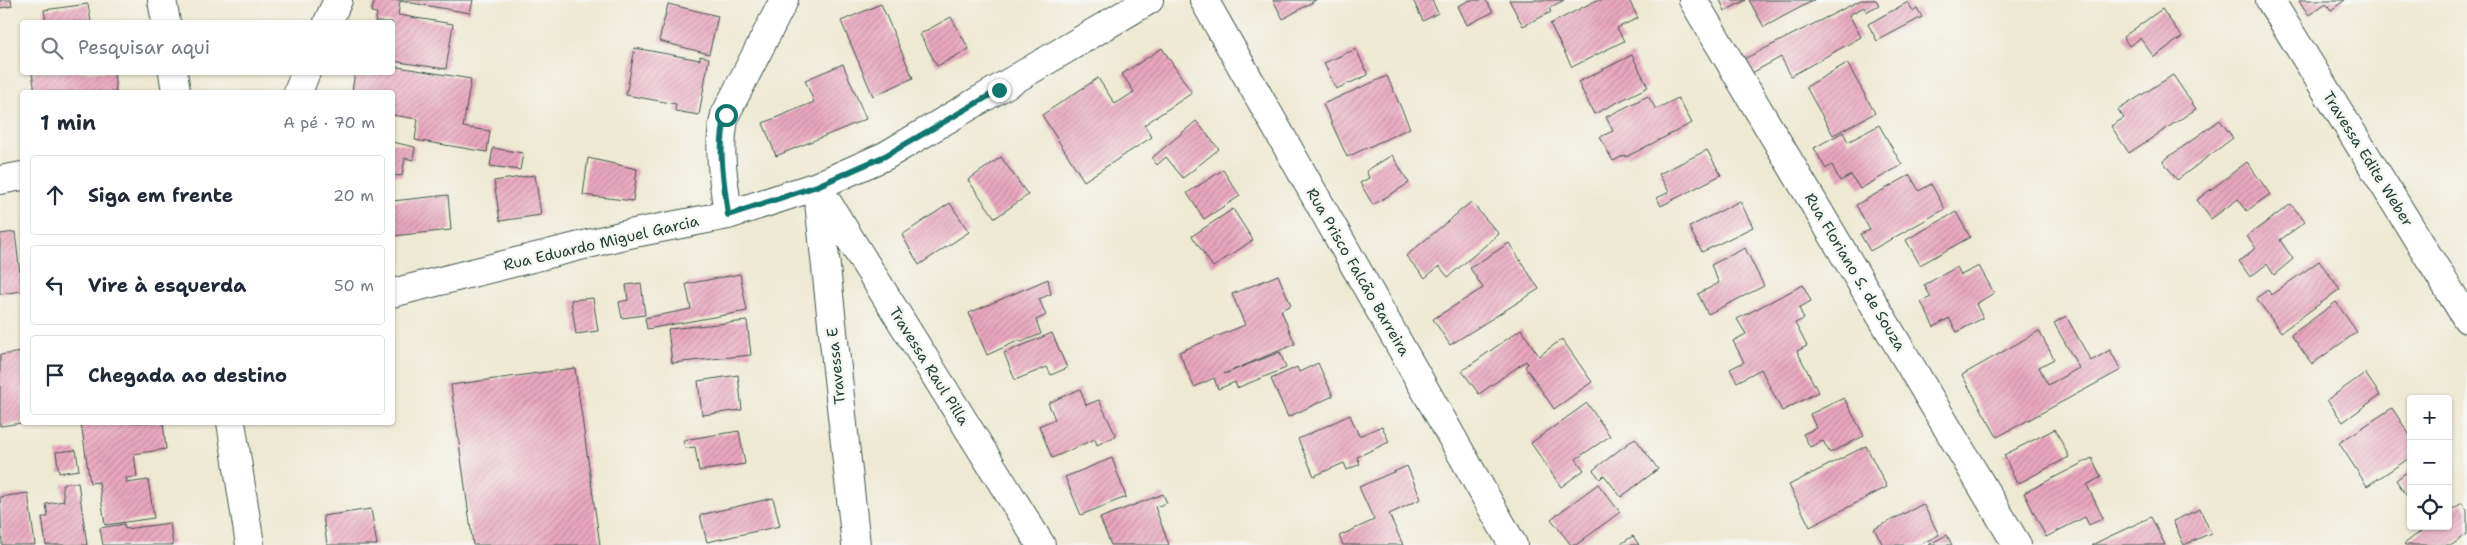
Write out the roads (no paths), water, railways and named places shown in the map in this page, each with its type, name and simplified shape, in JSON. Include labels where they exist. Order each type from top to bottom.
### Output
[{"type":"street","points":[[162,0],[166,20]]},
{"type":"street","points":[[329,20],[338,0]]},
{"type":"street","points":[[728,215],[720,151],[721,134],[726,115],[784,0]]},
{"type":"street","name":"Rua Eduardo Miguel Garcia","points":[[395,292],[624,235],[728,215],[817,186],[885,156],[1149,0]]},
{"type":"street","name":"Rua Prisco Falcão Barreira","points":[[1204,0],[1513,545]]},
{"type":"street","name":"Rua Floriano S. de Souza","points":[[1693,0],[2017,545]]},
{"type":"street","name":"Travessa Edite Weber","points":[[2270,0],[2467,319]]},
{"type":"street","points":[[173,75],[176,90]]},
{"type":"street","points":[[299,90],[305,75]]},
{"type":"street","points":[[0,180],[20,176]]},
{"type":"street","name":"Travessa E","points":[[817,186],[856,545]]},
{"type":"street","name":"Travessa Raul Pilla","points":[[817,186],[1041,545]]},
{"type":"street","points":[[231,425],[250,545]]}]
